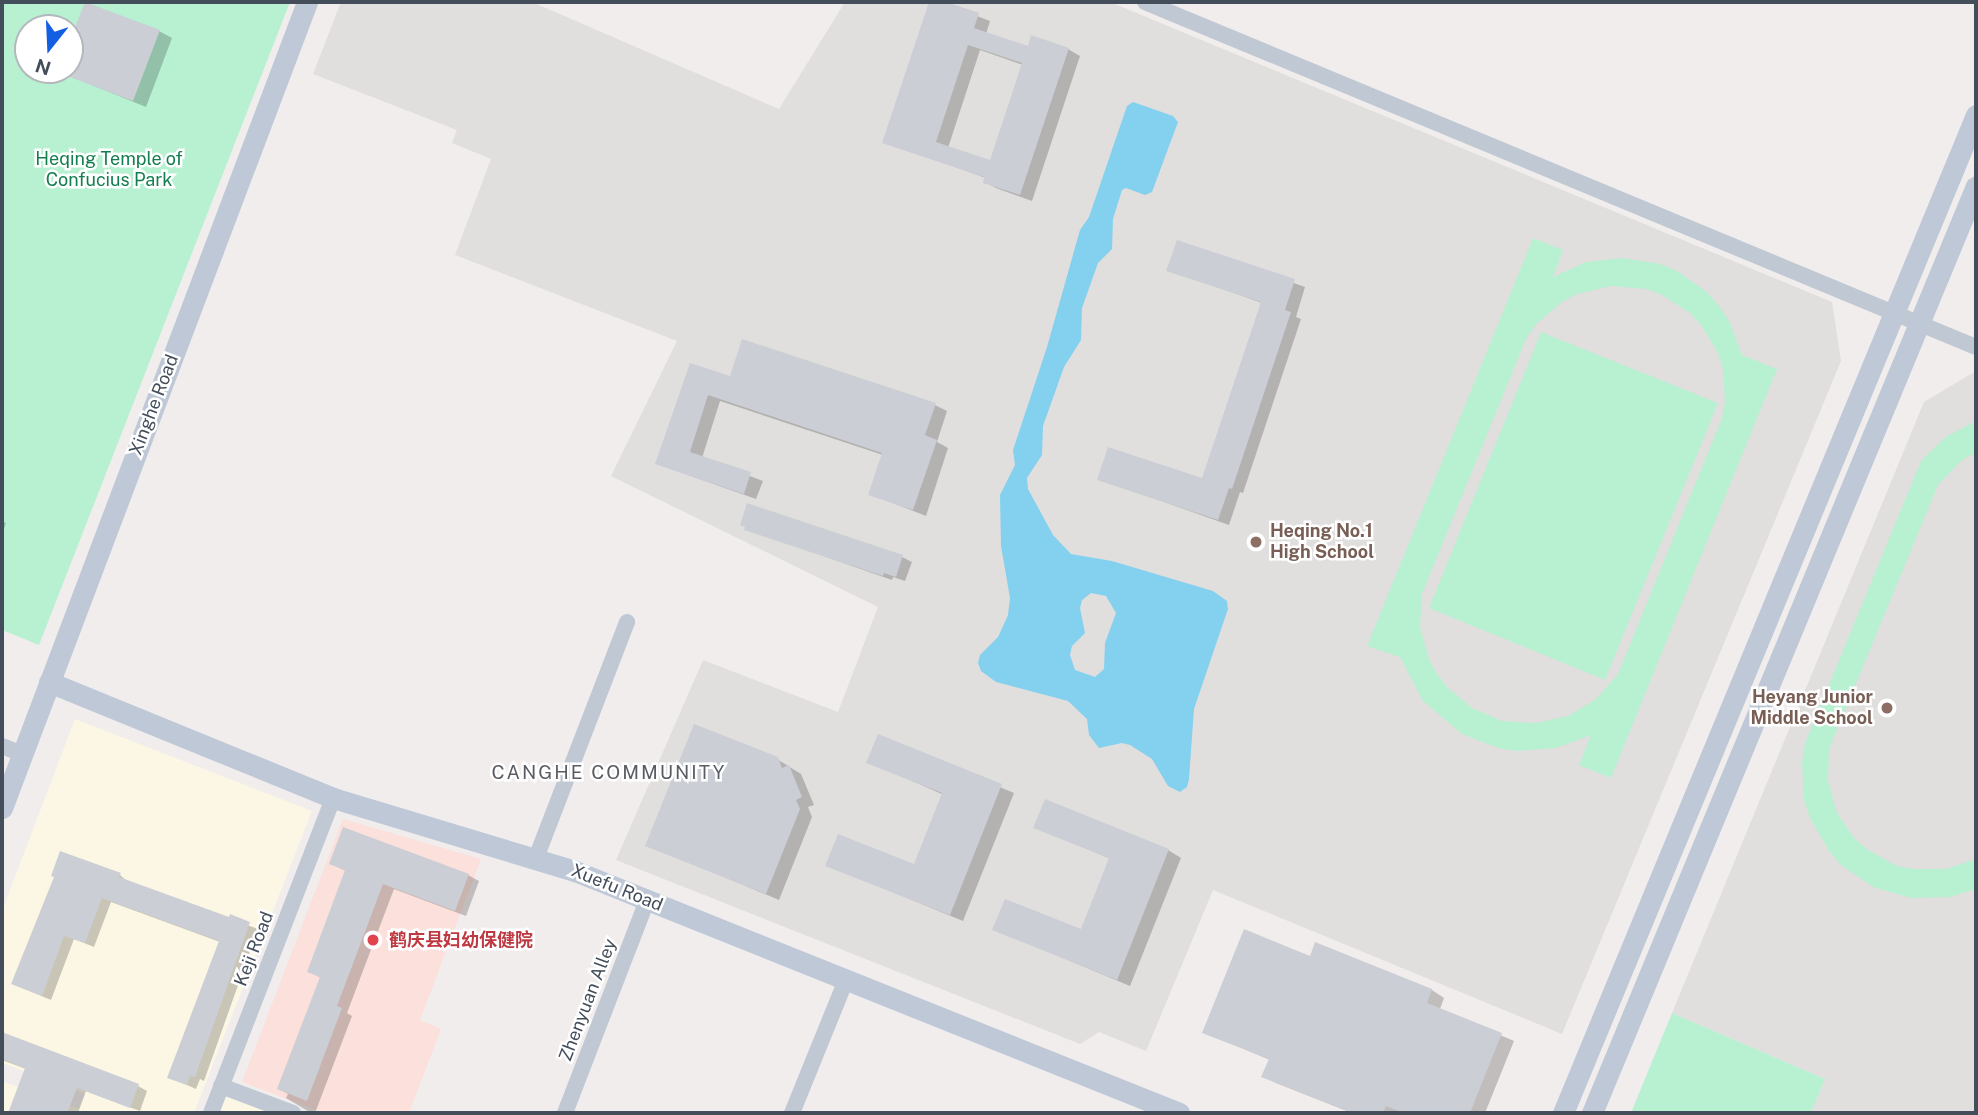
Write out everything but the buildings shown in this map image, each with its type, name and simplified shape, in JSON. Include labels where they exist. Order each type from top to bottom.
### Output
[{"type":"street","name":"Xinghe Road","points":[[2,808],[307,2]]},
{"type":"street","points":[[1145,2],[1976,347]]},
{"type":"street","points":[[1563,1113],[1976,115]]},
{"type":"street","points":[[1592,1113],[1976,186]]},
{"type":"street","points":[[536,858],[627,622]]},
{"type":"street","name":"Xuefu Road","points":[[49,682],[333,798],[536,858],[648,900],[1179,1113]]},
{"type":"street","points":[[2,746],[22,754]]},
{"type":"street","name":"Keji Road","points":[[211,1113],[333,798]]},
{"type":"street","name":"Zhenyuan Alley","points":[[565,1113],[648,900]]},
{"type":"street","points":[[792,1113],[846,980]]},
{"type":"street","points":[[222,1086],[293,1113]]},
{"type":"shaded area","name":"Heqing No.1 High School","points":[[341,2],[532,2],[779,109],[845,2],[1110,2],[1832,302],[1841,361],[1562,1034],[1213,890],[1146,1051],[1099,1032],[1080,1044],[616,860],[703,660],[838,712],[878,607],[611,476],[677,341],[455,255],[491,159],[452,143],[457,130],[313,74]]},
{"type":"shaded area","name":"Heyang Junior Middle School","points":[[1976,371],[1976,1113],[1811,1113],[1825,1079],[1672,1013],[1924,402]]},
{"type":"shaded area","points":[[75,719],[312,811],[194,1113],[2,1113],[2,1081],[78,1109],[85,1094],[2,1063],[2,911]]},
{"type":"shaded area","name":"鹤庆县妇幼保健院","points":[[343,819],[481,859],[420,1020],[441,1029],[409,1113],[324,1113],[242,1082]]},
{"type":"shaded area","points":[[227,1093],[277,1113],[219,1113]]},
{"type":"green space","name":"Heqing Temple of Confucius Park","points":[[2,2],[290,2],[39,645],[2,630]]},
{"type":"green space","points":[[1533,238],[1563,250],[1553,277],[1586,262],[1623,258],[1660,264],[1677,271],[1707,292],[1719,306],[1729,321],[1742,355],[1777,369],[1611,778],[1579,765],[1591,735],[1556,748],[1517,751],[1498,748],[1462,734],[1423,701],[1400,657],[1367,646]],"holes":[[[1611,286],[1646,289],[1662,295],[1690,313],[1701,325],[1718,353],[1723,369],[1725,402],[1722,418],[1618,674],[1596,699],[1568,716],[1536,723],[1502,721],[1472,708],[1447,687],[1437,674],[1429,659],[1420,627],[1422,594],[1526,339],[1536,324],[1562,302],[1577,294]]]},
{"type":"green space","points":[[1541,332],[1718,403],[1605,680],[1429,608]]},
{"type":"green space","points":[[1976,421],[1976,452],[1961,461],[1938,485],[1829,749],[1828,781],[1837,813],[1855,839],[1868,850],[1897,866],[1913,869],[1946,869],[1976,859],[1976,889],[1950,897],[1911,898],[1873,887],[1841,865],[1829,851],[1810,818],[1804,800],[1802,762],[1805,743],[1921,461],[1947,436]]},
{"type":"green space","points":[[1672,1013],[1825,1079],[1811,1113],[1631,1113]]},
{"type":"water","points":[[1133,102],[1173,116],[1178,122],[1152,192],[1145,195],[1126,188],[1122,190],[1113,219],[1112,249],[1098,263],[1082,308],[1081,340],[1064,367],[1043,426],[1042,455],[1027,478],[1028,489],[1053,535],[1071,554],[1112,561],[1213,591],[1227,601],[1228,609],[1194,709],[1189,779],[1187,787],[1180,792],[1168,786],[1152,759],[1130,745],[1122,743],[1099,748],[1089,735],[1087,719],[1068,701],[996,682],[981,671],[978,663],[980,655],[998,637],[1008,615],[1010,598],[1001,546],[1000,495],[1015,465],[1013,450],[1047,347],[1080,230],[1089,217],[1127,106]],"holes":[[[1091,593],[1106,596],[1116,613],[1105,643],[1104,669],[1095,677],[1075,670],[1070,655],[1072,646],[1085,633],[1080,608],[1082,600]]]},
{"type":"place","name":"Heqing No.1 High School","points":[[1256,542]]},
{"type":"place","name":"Heyang Junior Middle School","points":[[1887,708]]},
{"type":"place","name":"鹤庆县妇幼保健院","points":[[373,940]]},
{"type":"district","name":"CANGHE COMMUNITY","points":[[609,773]]}]
